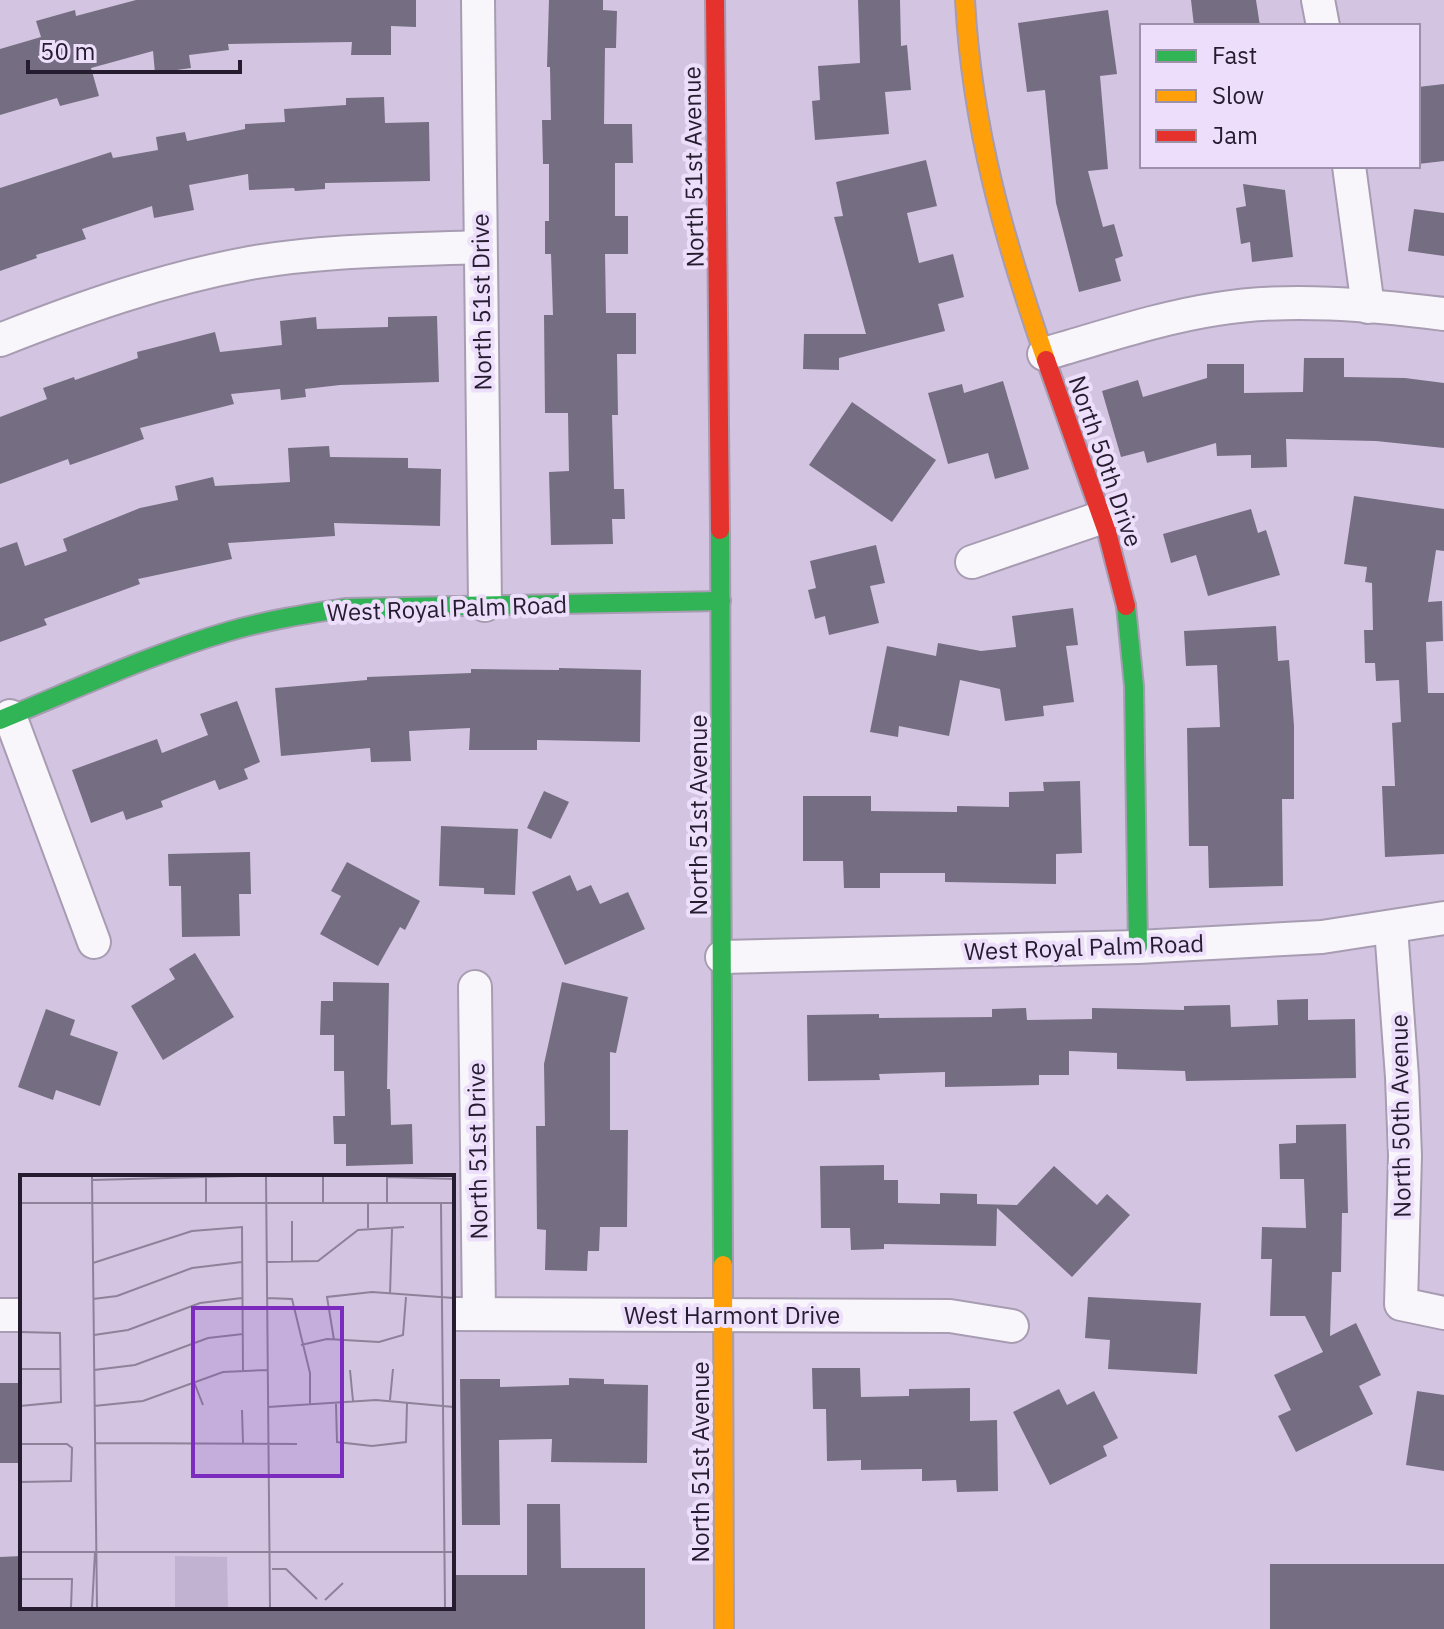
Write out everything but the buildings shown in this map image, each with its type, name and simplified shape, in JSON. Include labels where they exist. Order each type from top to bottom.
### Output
[{"type":"street","name":"North 51st Drive","points":[[478,0],[485,605]]},
{"type":"street","name":"North 51st Avenue","points":[[715,0],[721,601],[724,1629]]},
{"type":"street","name":"North 50th Drive","points":[[965,0],[971,91],[996,203],[1044,354],[1103,517],[1124,594],[1131,634],[1136,748],[1138,947]]},
{"type":"street","points":[[1318,0],[1323,24]]},
{"type":"street","points":[[1349,168],[1368,307]]},
{"type":"street","points":[[0,340],[84,307],[139,290],[250,263],[357,251],[480,247]]},
{"type":"street","points":[[1044,354],[1161,320],[1219,308],[1297,303],[1444,314]]},
{"type":"street","points":[[972,562],[1103,517]]},
{"type":"street","name":"West Royal Palm Road","points":[[5,718],[181,649],[284,617],[345,608],[721,601]]},
{"type":"street","points":[[5,718],[94,942]]},
{"type":"street","name":"West Royal Palm Road","points":[[722,957],[1138,947],[1322,937],[1444,918]]},
{"type":"street","name":"North 50th Avenue","points":[[1391,928],[1405,1156],[1401,1304],[1444,1313]]},
{"type":"street","name":"North 51st Drive","points":[[465,1314],[475,987]]},
{"type":"street","name":"West Harmont Drive","points":[[465,1314],[950,1316],[1012,1326]]},
{"type":"traffic: fast","points":[[720,530],[723,1265]]},
{"type":"traffic: fast","points":[[0,720],[114,672],[201,640],[259,624],[345,608],[721,601]]},
{"type":"traffic: fast","points":[[1126,606],[1134,686],[1138,947]]},
{"type":"traffic: slow","points":[[965,0],[975,94],[992,183],[1046,360]]},
{"type":"traffic: slow","points":[[723,1265],[724,1629]]},
{"type":"traffic: jam","points":[[715,0],[720,530]]},
{"type":"traffic: jam","points":[[1046,360],[1107,532],[1126,606]]}]
